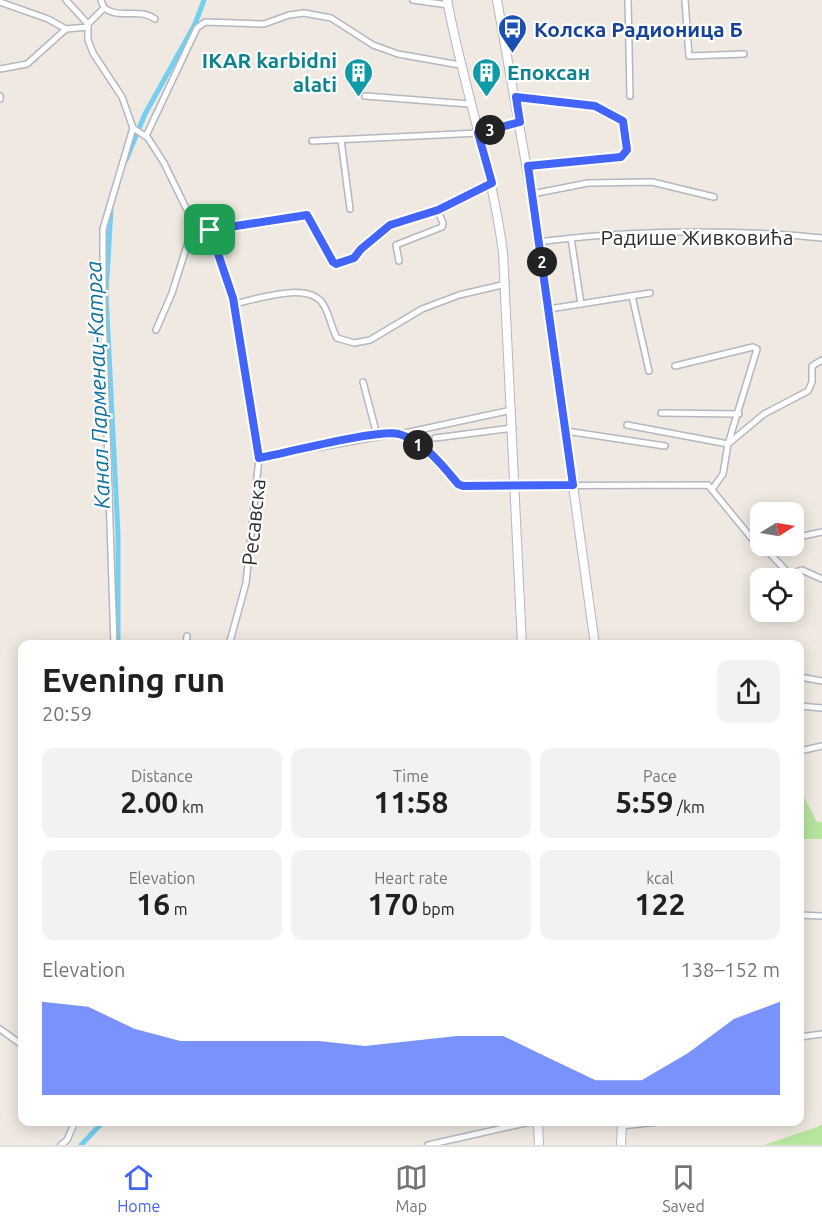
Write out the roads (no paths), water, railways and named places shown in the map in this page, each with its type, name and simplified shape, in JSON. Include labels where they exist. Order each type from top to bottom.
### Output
[{"type":"street","points":[[66,0],[88,26]]},
{"type":"street","points":[[101,0],[104,8],[117,14],[144,12],[155,19]]},
{"type":"street","points":[[413,0],[448,2],[469,104],[492,183],[506,284],[522,640]]},
{"type":"street","points":[[497,0],[528,166],[595,640]]},
{"type":"street","points":[[628,0],[630,96]]},
{"type":"street","points":[[685,0],[688,56],[744,54]]},
{"type":"street","points":[[0,2],[48,19],[66,29]]},
{"type":"street","points":[[0,69],[27,64],[66,29],[88,26],[104,8]]},
{"type":"street","points":[[114,640],[103,312],[103,229],[139,131],[197,28],[205,22],[264,24],[289,15],[304,13],[331,18],[373,45],[398,54],[460,65]]},
{"type":"street","name":"Ресавска","points":[[88,26],[93,53],[122,97],[139,131],[164,163],[186,208],[210,230],[234,304],[259,458],[246,583],[230,640]]},
{"type":"street","points":[[365,96],[469,104]]},
{"type":"street","points":[[516,97],[604,109],[623,121],[627,140],[627,150],[621,157],[528,166]]},
{"type":"street","points":[[312,141],[478,133],[520,122]]},
{"type":"street","points":[[341,140],[350,209]]},
{"type":"street","points":[[532,194],[578,184],[652,182],[714,197]]},
{"type":"street","points":[[210,230],[307,215],[336,264],[354,258],[361,249],[390,225],[438,210],[492,183]]},
{"type":"street","points":[[399,261],[396,245],[442,227],[443,223],[438,210]]},
{"type":"street","points":[[156,330],[176,283],[196,217]]},
{"type":"street","name":"Радише Живковића","points":[[539,242],[571,238],[725,233],[822,238]]},
{"type":"street","name":"Радише Живковића","points":[[571,238],[581,304]]},
{"type":"street","points":[[234,304],[308,292],[322,301],[337,338],[354,344],[370,340],[431,306],[459,295],[506,284]]},
{"type":"street","points":[[549,309],[650,293]]},
{"type":"street","points":[[632,296],[649,371]]},
{"type":"street","points":[[675,366],[755,347],[758,351],[729,444],[723,474],[713,488]]},
{"type":"street","points":[[729,444],[764,414],[808,391],[812,382],[812,366],[822,360]]},
{"type":"street","points":[[363,382],[377,435]]},
{"type":"street","points":[[259,458],[377,435],[400,434],[512,410]]},
{"type":"street","points":[[661,412],[739,414]]},
{"type":"street","points":[[627,425],[729,444]]},
{"type":"street","points":[[435,438],[513,428]]},
{"type":"street","points":[[566,431],[665,446]]},
{"type":"street","points":[[400,434],[436,457],[458,484],[470,486],[515,484],[543,487],[695,483],[713,488],[750,536]]},
{"type":"street","points":[[804,536],[822,532]]},
{"type":"street","points":[[772,556],[789,574],[802,570],[822,579]]},
{"type":"street","points":[[187,636],[187,640]]},
{"type":"street","points":[[804,678],[822,681]]},
{"type":"street","points":[[804,706],[822,708]]},
{"type":"street","points":[[804,750],[822,746]]},
{"type":"street","points":[[804,915],[822,916]]},
{"type":"street","points":[[0,1029],[18,1042]]},
{"type":"street","points":[[804,1036],[822,1034]]},
{"type":"street","points":[[61,1145],[67,1140],[73,1126]]},
{"type":"street","points":[[428,1145],[512,1126]]},
{"type":"street","points":[[538,1126],[539,1145]]},
{"type":"street","points":[[620,1126],[621,1145]]},
{"type":"waterway","name":"Канал Парменац-Катрга","points":[[126,160],[145,114],[195,24],[204,0]]},
{"type":"waterway","name":"Канал Парменац-Катрга","points":[[111,209],[106,294],[118,534],[118,640]]},
{"type":"waterway","name":"Канал Парменац-Катрга","points":[[81,1145],[99,1126]]},
{"type":"place","name":"Колска Радионица Б","points":[[513,54]]},
{"type":"place","name":"IKAR karbidni alati","points":[[358,98]]},
{"type":"place","name":"Епоксан","points":[[486,98]]}]
